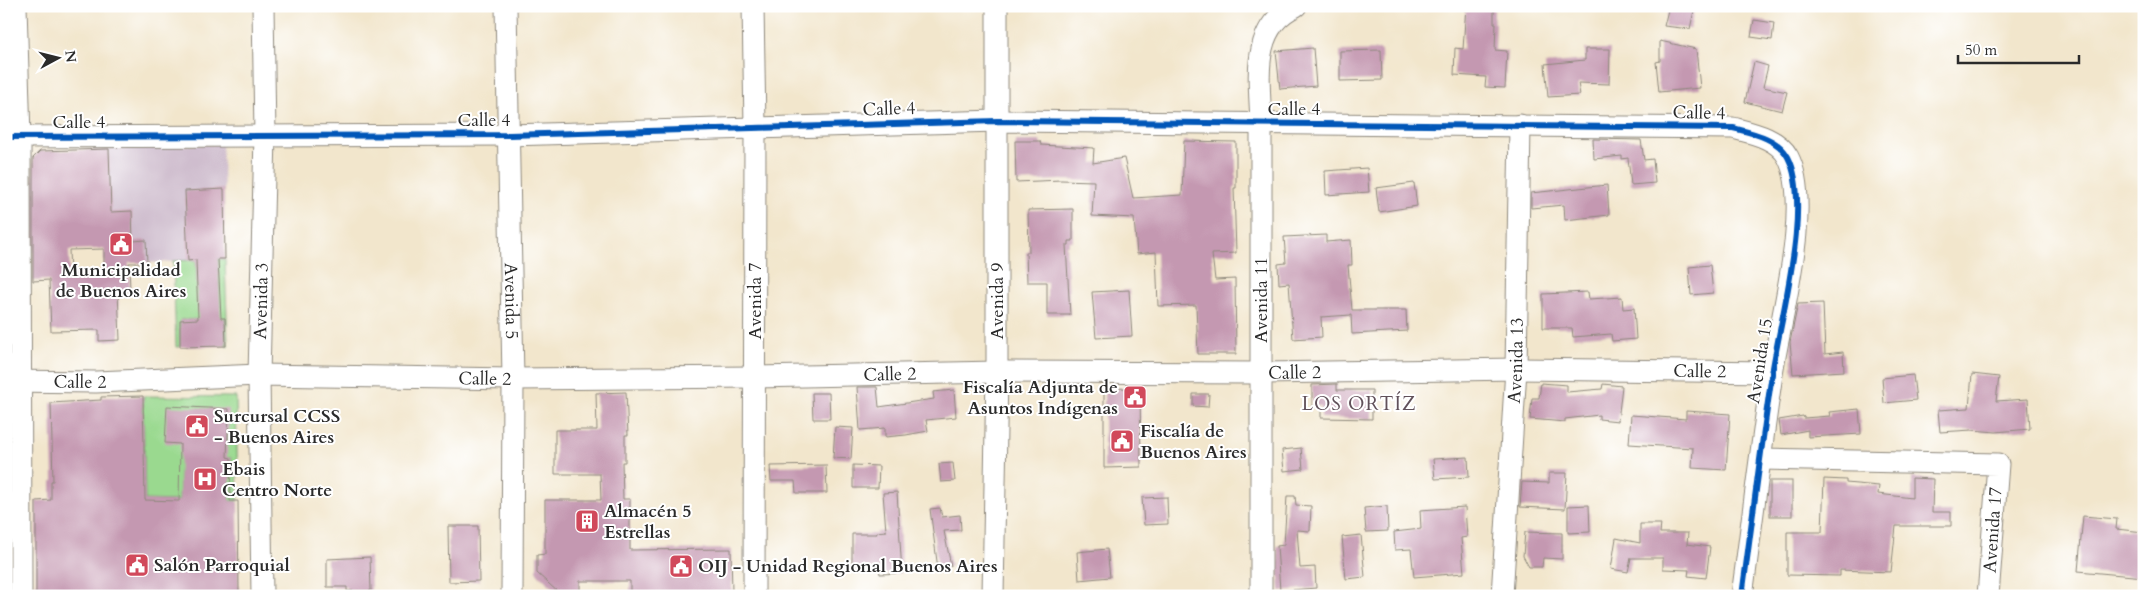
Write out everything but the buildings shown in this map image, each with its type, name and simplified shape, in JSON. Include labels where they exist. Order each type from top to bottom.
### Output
[{"type":"street","points":[[16,6],[13,137],[14,381],[21,596]]},
{"type":"street","name":"Avenida 3","points":[[262,596],[259,375],[265,136],[263,6]]},
{"type":"street","name":"Avenida 5","points":[[506,6],[513,379],[512,596]]},
{"type":"street","name":"Avenida 7","points":[[753,6],[755,127],[754,596]]},
{"type":"street","name":"Avenida 9","points":[[993,596],[997,372],[997,6]]},
{"type":"street","name":"Avenida 11","points":[[1261,596],[1261,124],[1259,65],[1264,37],[1290,9]]},
{"type":"street","name":"Calle 4","points":[[13,137],[509,135],[997,121],[1733,128],[1770,139]]},
{"type":"street","name":"Avenida 13","points":[[1502,596],[1516,368],[1520,125]]},
{"type":"street","name":"Avenida 15","points":[[1742,596],[1772,372],[1797,228],[1797,188],[1788,156],[1770,139]]},
{"type":"street","name":"Calle 2","points":[[14,381],[96,382],[259,375],[513,379],[997,372],[1260,373],[1516,368],[1772,372]]},
{"type":"street","name":"Avenida 17","points":[[1761,459],[1998,464],[1988,596]]},
{"type":"shaded area","points":[[222,144],[224,189],[185,191],[188,261],[147,263],[146,240],[133,241],[132,211],[111,212],[109,148]]},
{"type":"green space","points":[[218,259],[225,259],[228,346],[226,346],[225,318],[180,320],[180,347],[176,347],[173,261],[196,260],[198,308],[220,307]]},
{"type":"green space","points":[[143,396],[236,397],[238,501],[230,501],[231,458],[181,455],[179,501],[145,500]]},
{"type":"cycle path","points":[[6,137],[509,135],[997,121],[1733,128],[1756,134],[1778,145],[1788,157],[1795,178],[1797,203],[1792,263],[1772,374],[1742,596]]},
{"type":"place","name":"Municipalidad de Buenos Aires","points":[[121,244]]},
{"type":"place","name":"Fiscalía Adjunta de Asuntos Indígenas","points":[[1135,397]]},
{"type":"place","name":"Surcursal CCSS - Buenos Aires","points":[[197,426]]},
{"type":"place","name":"Fiscalía de Buenos Aires","points":[[1122,441]]},
{"type":"place","name":"Ebais Centro Norte","points":[[205,479]]},
{"type":"place","name":"Almacén 5 Estrellas","points":[[587,521]]},
{"type":"place","name":"Salón Parroquial","points":[[137,565]]},
{"type":"place","name":"OIJ - Unidad Regional Buenos Aires","points":[[681,566]]},
{"type":"district","name":"LOS ORTÍZ","points":[[1359,404]]}]
